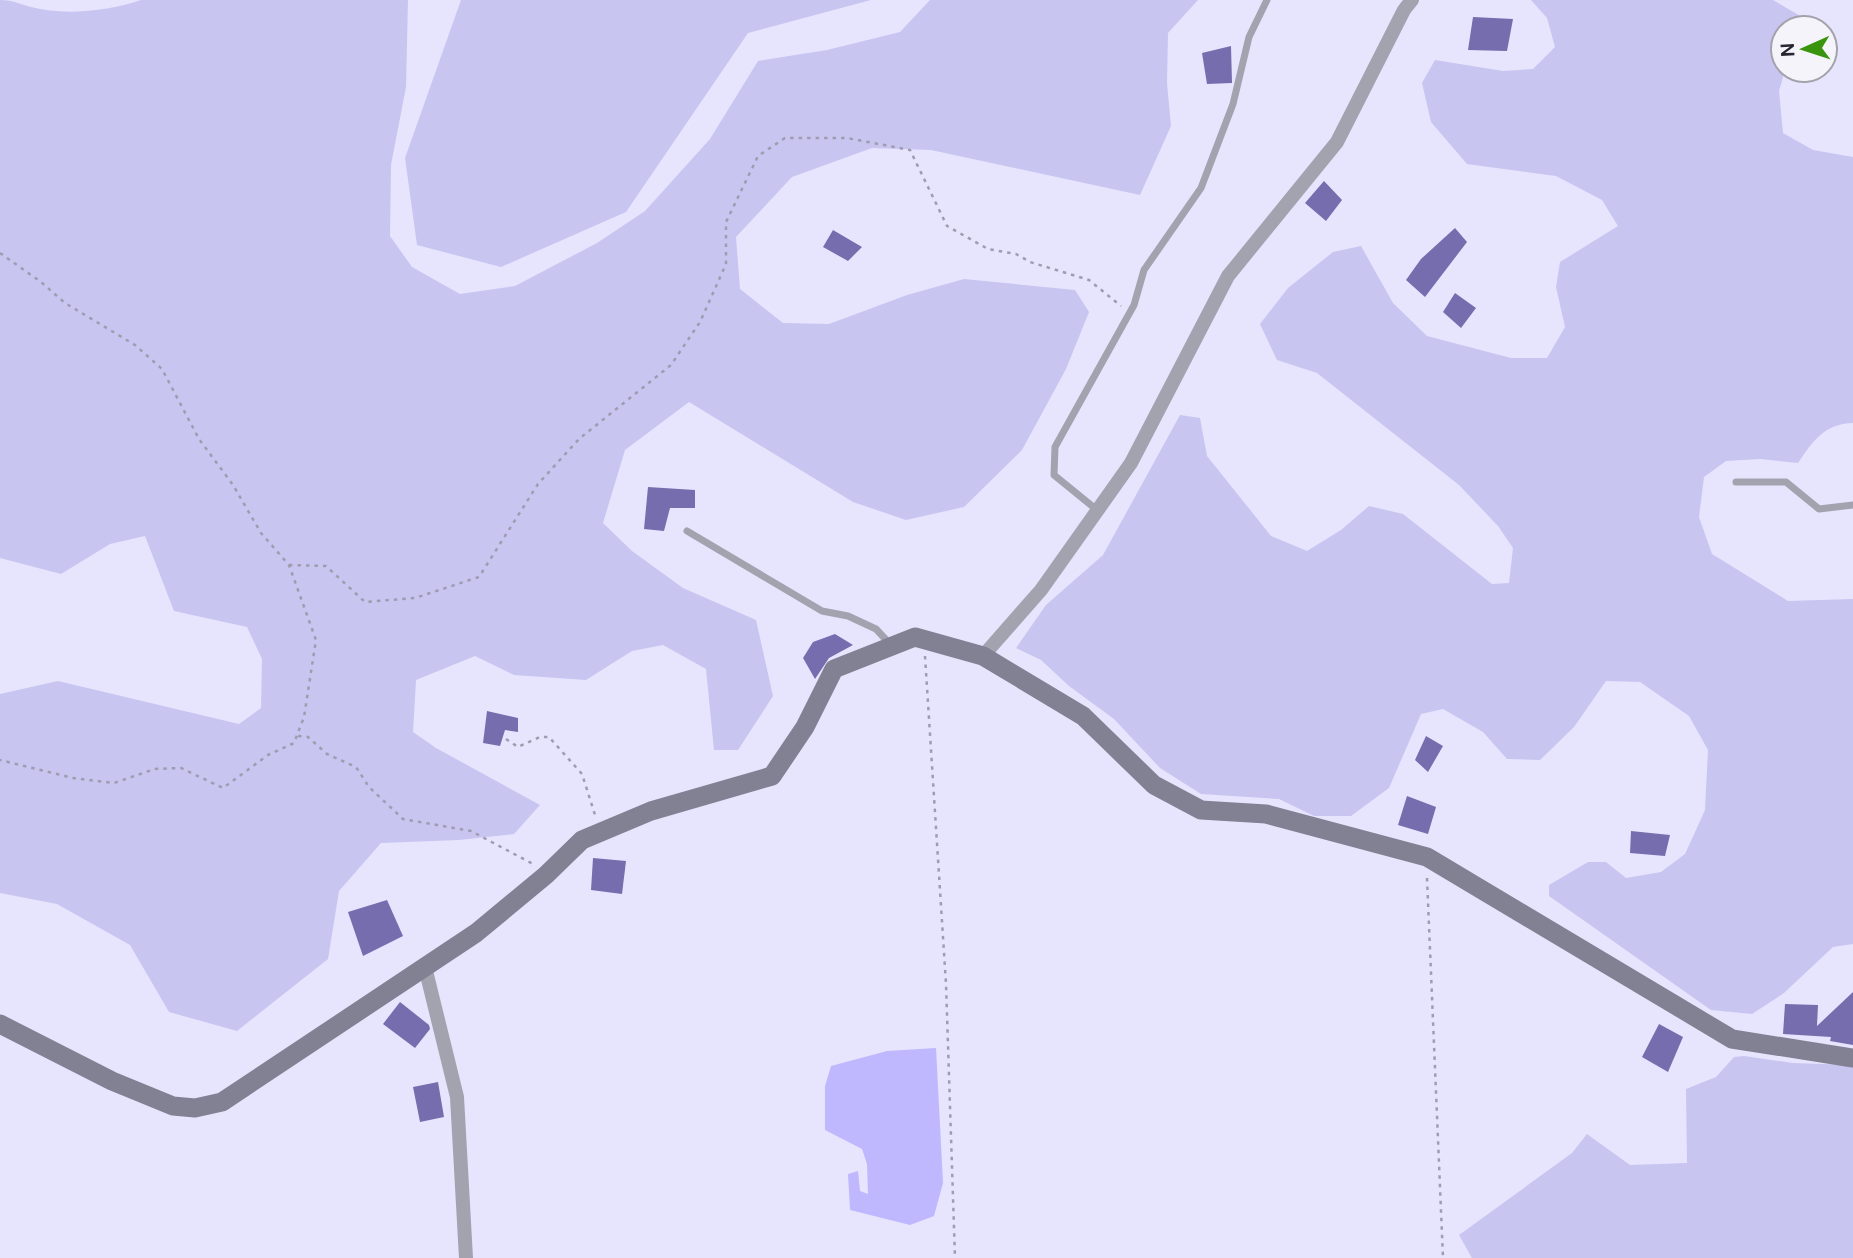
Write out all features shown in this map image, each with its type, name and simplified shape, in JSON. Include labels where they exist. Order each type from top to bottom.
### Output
[{"type":"street","points":[[983,656],[1041,590],[1131,463],[1228,276],[1337,142],[1404,10],[1412,0]]},
{"type":"street","points":[[0,1024],[112,1081],[173,1106],[209,1107],[232,1097],[476,933],[547,875],[582,840],[651,811],[772,776],[805,727],[834,669],[915,637],[983,656],[1083,716],[1154,785],[1201,810],[1266,814],[1427,857],[1555,932],[1647,991],[1732,1039],[1853,1058]]},
{"type":"street","points":[[425,967],[457,1097],[466,1258]]},
{"type":"lane","points":[[1097,511],[1054,475],[1055,447],[1128,316],[1144,270],[1201,188],[1233,104],[1249,37],[1267,0]]},
{"type":"lane","points":[[1736,482],[1786,482],[1819,509],[1853,505]]},
{"type":"lane","points":[[687,531],[822,611],[848,617],[876,629],[892,646]]},
{"type":"path","points":[[289,565],[326,566],[365,602],[415,598],[479,577],[546,475],[579,439],[671,365],[700,323],[726,264],[726,222],[758,156],[785,138],[848,138],[910,150],[947,226],[988,249],[1016,254],[1030,262],[1088,280],[1116,299],[1128,316]]},
{"type":"path","points":[[0,253],[65,303],[135,345],[162,369],[199,439],[233,485],[261,533],[289,565],[316,640],[304,717],[294,743],[268,755],[223,788],[181,768],[155,769],[114,783],[73,778],[0,760]]},
{"type":"path","points":[[923,639],[946,984],[955,1258]]},
{"type":"path","points":[[298,736],[308,737],[327,754],[356,767],[369,787],[403,818],[471,831],[529,861],[547,875]]},
{"type":"path","points":[[506,739],[518,747],[540,737],[549,737],[582,774],[601,832]]},
{"type":"path","points":[[1427,857],[1443,1258]]},
{"type":"shaded area","points":[[0,0],[44,10],[72,12],[115,7],[141,0],[408,0],[406,87],[391,165],[390,236],[412,267],[460,294],[515,286],[597,243],[645,211],[710,139],[758,61],[827,50],[900,32],[930,0],[1198,0],[1168,33],[1167,83],[1171,126],[1140,195],[931,150],[872,148],[792,177],[736,237],[740,289],[783,323],[829,324],[907,295],[964,279],[1075,290],[1089,312],[1066,369],[1022,450],[964,507],[906,520],[853,502],[689,402],[625,450],[603,523],[632,551],[683,588],[756,620],[773,696],[738,750],[714,750],[706,669],[663,645],[632,651],[586,680],[514,675],[475,656],[416,680],[413,732],[436,748],[540,805],[514,834],[459,840],[381,843],[339,891],[328,959],[237,1031],[169,1012],[130,945],[57,904],[0,893],[0,694],[58,681],[239,724],[261,708],[262,659],[247,627],[174,611],[145,536],[110,544],[61,574],[0,558]]},
{"type":"shaded area","points":[[461,0],[871,0],[748,33],[626,212],[501,267],[417,245],[405,158]]},
{"type":"shaded area","points":[[1531,0],[1773,0],[1797,14],[1769,14],[1769,84],[1781,84],[1779,91],[1783,133],[1813,150],[1853,157],[1853,423],[1834,427],[1820,435],[1798,463],[1760,459],[1726,461],[1704,477],[1699,517],[1712,554],[1788,601],[1853,599],[1853,944],[1833,947],[1784,993],[1752,1014],[1711,1010],[1549,896],[1549,885],[1588,862],[1606,862],[1626,878],[1661,872],[1685,854],[1705,810],[1708,750],[1689,716],[1640,682],[1606,681],[1574,727],[1540,760],[1507,759],[1483,732],[1443,709],[1421,714],[1389,788],[1351,816],[1314,816],[1279,799],[1201,794],[1160,768],[1114,719],[1069,686],[1041,660],[1016,648],[1046,605],[1103,555],[1180,415],[1200,418],[1207,456],[1271,536],[1307,551],[1341,530],[1369,506],[1403,514],[1492,584],[1509,583],[1513,548],[1498,526],[1459,485],[1317,373],[1277,360],[1260,324],[1288,288],[1333,252],[1361,246],[1393,303],[1427,336],[1511,358],[1547,358],[1565,327],[1556,287],[1560,262],[1618,226],[1602,200],[1556,176],[1467,164],[1431,122],[1422,83],[1435,60],[1503,71],[1533,69],[1555,47],[1547,18]]},
{"type":"shaded area","points":[[936,1048],[943,1183],[934,1216],[910,1225],[850,1210],[848,1174],[858,1171],[860,1191],[868,1194],[867,1164],[862,1149],[825,1130],[825,1086],[831,1066],[887,1051]]},
{"type":"shaded area","points":[[1734,1057],[1793,1063],[1853,1065],[1853,1258],[1472,1258],[1459,1235],[1572,1153],[1587,1134],[1630,1165],[1687,1163],[1686,1089],[1716,1077]]},
{"type":"building","points":[[1473,17],[1513,19],[1507,51],[1468,50]]},
{"type":"building","points":[[1231,46],[1232,83],[1207,84],[1202,53]]},
{"type":"building","points":[[1324,181],[1342,200],[1326,221],[1305,203]]},
{"type":"building","points":[[1455,228],[1467,242],[1425,297],[1406,280],[1421,259]]},
{"type":"building","points":[[833,230],[862,247],[848,261],[823,247]]},
{"type":"building","points":[[1455,293],[1476,308],[1461,328],[1443,312]]},
{"type":"building","points":[[648,487],[695,490],[695,508],[670,508],[664,531],[644,529]]},
{"type":"building","points":[[835,634],[853,645],[829,658],[815,679],[803,658],[813,642]]},
{"type":"building","points":[[487,711],[518,718],[518,732],[505,730],[500,746],[483,743]]},
{"type":"building","points":[[1426,736],[1443,746],[1428,772],[1415,760]]},
{"type":"building","points":[[1407,796],[1436,807],[1428,834],[1398,825]]},
{"type":"building","points":[[1631,831],[1670,835],[1665,856],[1630,853]]},
{"type":"building","points":[[593,858],[626,861],[622,894],[591,890]]},
{"type":"building","points":[[387,900],[403,936],[363,956],[348,912]]},
{"type":"building","points":[[1853,992],[1853,1045],[1830,1041],[1831,1037],[1783,1034],[1785,1004],[1818,1005],[1817,1026]]},
{"type":"building","points":[[400,1002],[429,1025],[430,1029],[415,1048],[383,1024]]},
{"type":"building","points":[[1659,1024],[1683,1037],[1668,1072],[1642,1057]]},
{"type":"building","points":[[438,1082],[444,1117],[420,1122],[413,1087]]}]
